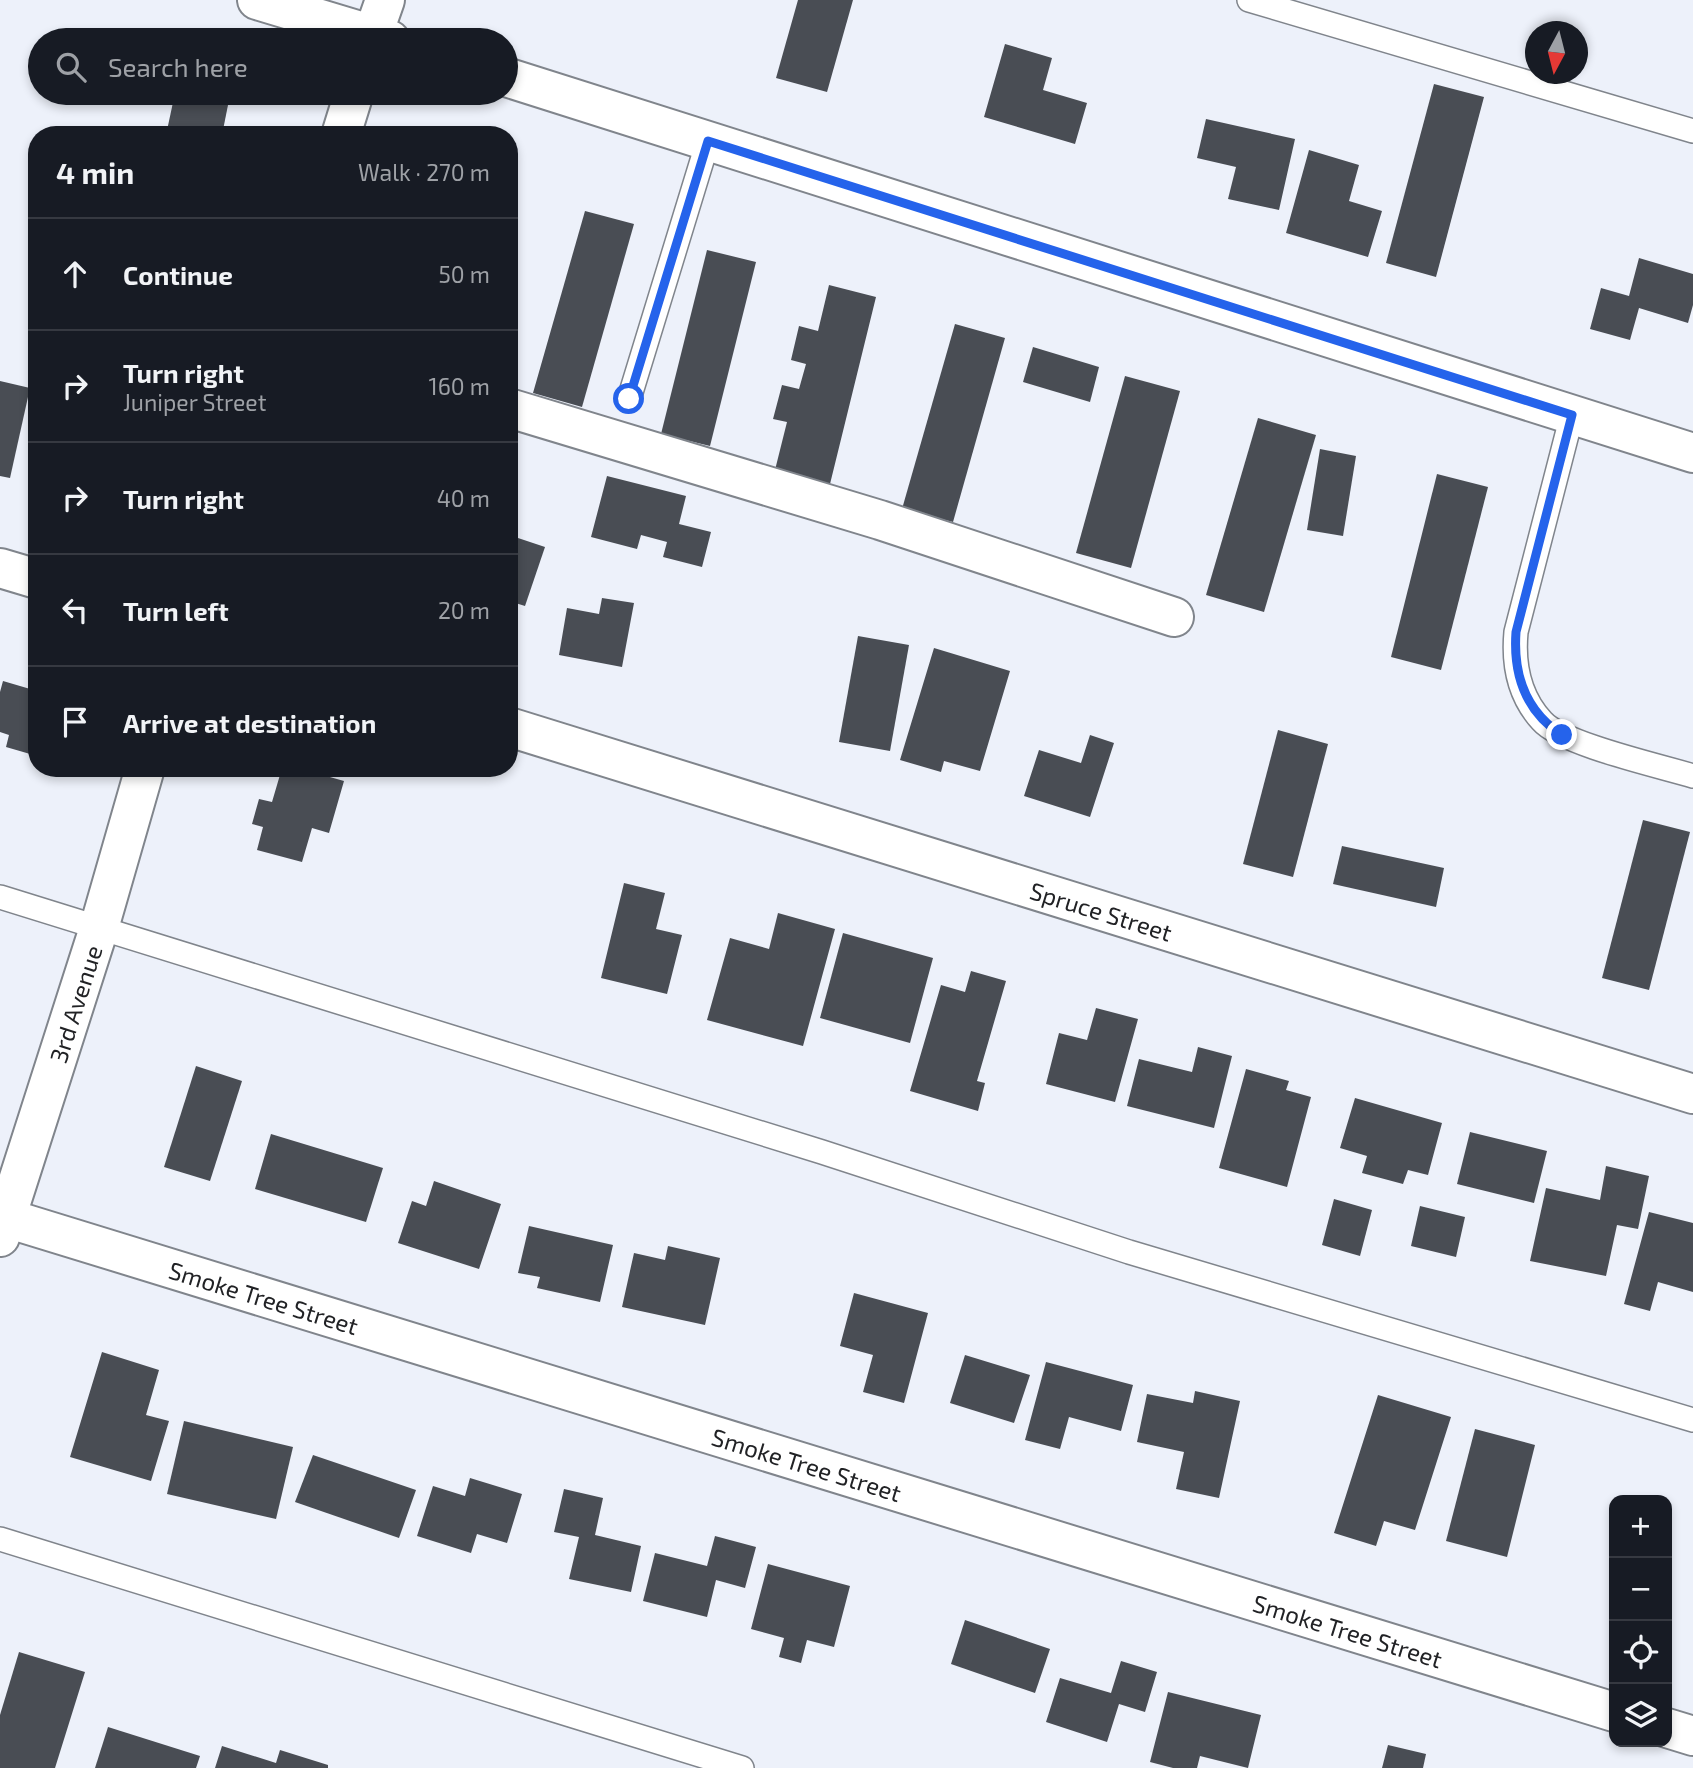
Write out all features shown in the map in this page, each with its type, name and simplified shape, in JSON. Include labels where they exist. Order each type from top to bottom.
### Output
[{"type":"street","points":[[257,0],[376,28]]},
{"type":"street","points":[[518,81],[1693,453]]},
{"type":"street","points":[[344,126],[351,105]]},
{"type":"street","points":[[518,411],[880,520],[1174,617]]},
{"type":"street","points":[[0,568],[28,576]]},
{"type":"street","name":"Spruce Street","points":[[518,730],[1693,1094]]},
{"type":"street","name":"3rd Avenue","points":[[2,1223],[99,928],[142,777]]},
{"type":"street","name":"Smoke Tree Street","points":[[2,1223],[1609,1710]]},
{"type":"street","points":[[1672,1730],[1693,1736]]},
{"type":"lane","points":[[1249,0],[1693,131]]},
{"type":"lane","points":[[629,399],[708,141]]},
{"type":"lane","points":[[1572,415],[1516,632],[1514,657],[1521,689],[1543,722],[1562,735],[1693,776]]},
{"type":"lane","points":[[0,897],[822,1152],[1129,1252],[1693,1420]]},
{"type":"lane","points":[[0,1539],[742,1768]]},
{"type":"building","points":[[798,0],[853,0],[827,92],[776,78]]},
{"type":"building","points":[[1005,44],[1052,58],[1043,90],[1087,103],[1075,144],[984,117]]},
{"type":"building","points":[[1434,84],[1484,97],[1436,277],[1386,263]]},
{"type":"building","points":[[172,105],[228,105],[224,126],[168,126]]},
{"type":"building","points":[[1206,119],[1295,139],[1279,210],[1228,199],[1236,167],[1197,158]]},
{"type":"building","points":[[1309,150],[1359,165],[1349,201],[1382,211],[1368,257],[1286,233]]},
{"type":"building","points":[[585,211],[634,224],[582,407],[533,393]]},
{"type":"building","points":[[707,250],[756,262],[710,446],[661,434]]},
{"type":"building","points":[[1639,258],[1693,274],[1693,305],[1688,323],[1639,308],[1630,340],[1590,329],[1601,288],[1629,296]]},
{"type":"building","points":[[829,285],[876,297],[830,484],[775,470],[787,422],[773,419],[782,385],[799,389],[806,364],[791,360],[799,326],[818,331]]},
{"type":"building","points":[[955,324],[1005,338],[953,522],[902,509]]},
{"type":"building","points":[[1033,347],[1099,367],[1090,402],[1023,382]]},
{"type":"building","points":[[1125,376],[1180,391],[1131,568],[1076,553]]},
{"type":"building","points":[[0,381],[28,388],[28,397],[10,478],[0,476]]},
{"type":"building","points":[[1258,418],[1316,435],[1264,612],[1206,595]]},
{"type":"building","points":[[1320,449],[1356,456],[1343,536],[1307,530]]},
{"type":"building","points":[[1437,474],[1488,487],[1441,670],[1391,657]]},
{"type":"building","points":[[607,476],[686,496],[679,524],[711,532],[702,567],[663,557],[667,542],[641,535],[637,549],[591,537]]},
{"type":"building","points":[[518,538],[545,547],[525,606],[518,604]]},
{"type":"building","points":[[602,598],[634,603],[622,667],[559,655],[567,608],[599,614]]},
{"type":"building","points":[[858,636],[909,645],[890,751],[839,742]]},
{"type":"building","points":[[934,648],[1010,671],[980,771],[944,761],[941,772],[900,760]]},
{"type":"building","points":[[3,681],[28,688],[28,753],[6,747],[9,735],[0,732],[0,692]]},
{"type":"building","points":[[1278,730],[1328,744],[1293,877],[1243,864]]},
{"type":"building","points":[[1090,735],[1114,743],[1090,817],[1024,796],[1039,750],[1081,763]]},
{"type":"building","points":[[279,777],[330,777],[344,781],[329,833],[312,828],[302,862],[257,850],[263,827],[252,824],[259,799],[272,802]]},
{"type":"building","points":[[1643,820],[1690,832],[1649,990],[1602,978]]},
{"type":"building","points":[[1342,846],[1444,868],[1436,907],[1333,884]]},
{"type":"building","points":[[624,883],[665,893],[656,929],[682,935],[667,994],[601,978]]},
{"type":"building","points":[[778,913],[835,929],[803,1046],[707,1020],[730,938],[769,949]]},
{"type":"building","points":[[843,933],[933,958],[910,1043],[820,1018]]},
{"type":"building","points":[[971,971],[1006,981],[977,1081],[985,1083],[978,1111],[910,1091],[941,985],[965,992]]},
{"type":"building","points":[[1096,1008],[1138,1019],[1115,1102],[1046,1084],[1059,1033],[1087,1040]]},
{"type":"building","points":[[1198,1047],[1232,1056],[1214,1128],[1127,1106],[1139,1059],[1192,1072]]},
{"type":"building","points":[[196,1066],[242,1081],[210,1181],[164,1167]]},
{"type":"building","points":[[1246,1069],[1289,1081],[1286,1090],[1311,1097],[1287,1187],[1219,1168]]},
{"type":"building","points":[[1355,1098],[1442,1123],[1428,1175],[1408,1170],[1403,1184],[1362,1173],[1367,1156],[1340,1148]]},
{"type":"building","points":[[1470,1132],[1547,1151],[1534,1203],[1457,1184]]},
{"type":"building","points":[[271,1134],[383,1168],[366,1222],[255,1189]]},
{"type":"building","points":[[1606,1166],[1649,1176],[1638,1229],[1617,1225],[1606,1276],[1530,1261],[1546,1188],[1600,1200]]},
{"type":"building","points":[[434,1181],[501,1204],[479,1269],[398,1243],[412,1201],[426,1206]]},
{"type":"building","points":[[1334,1199],[1372,1210],[1360,1256],[1322,1245]]},
{"type":"building","points":[[1420,1206],[1465,1217],[1456,1257],[1411,1246]]},
{"type":"building","points":[[1649,1212],[1693,1223],[1693,1292],[1658,1282],[1650,1311],[1624,1304]]},
{"type":"building","points":[[529,1226],[613,1245],[600,1302],[537,1288],[540,1277],[518,1273]]},
{"type":"building","points":[[668,1246],[720,1258],[705,1325],[622,1307],[634,1253],[665,1260]]},
{"type":"building","points":[[854,1293],[928,1313],[904,1403],[863,1392],[873,1355],[840,1346]]},
{"type":"building","points":[[102,1352],[159,1370],[146,1415],[169,1421],[151,1481],[70,1457]]},
{"type":"building","points":[[965,1355],[1030,1375],[1014,1423],[950,1403]]},
{"type":"building","points":[[1046,1362],[1133,1385],[1121,1431],[1069,1417],[1060,1449],[1025,1440]]},
{"type":"building","points":[[1195,1391],[1240,1401],[1219,1498],[1176,1489],[1184,1452],[1137,1442],[1147,1394],[1193,1403]]},
{"type":"building","points":[[1378,1395],[1451,1417],[1415,1530],[1384,1521],[1376,1546],[1334,1533]]},
{"type":"building","points":[[184,1421],[293,1447],[276,1519],[167,1494]]},
{"type":"building","points":[[1475,1429],[1535,1445],[1507,1557],[1446,1541]]},
{"type":"building","points":[[313,1455],[416,1490],[399,1538],[295,1502]]},
{"type":"building","points":[[470,1478],[522,1494],[507,1543],[477,1534],[471,1553],[417,1536],[433,1486],[465,1496]]},
{"type":"building","points":[[564,1489],[603,1498],[595,1535],[641,1546],[631,1592],[569,1579],[579,1537],[554,1532]]},
{"type":"building","points":[[715,1536],[756,1547],[745,1588],[716,1580],[707,1617],[643,1601],[655,1553],[707,1566]]},
{"type":"building","points":[[768,1564],[850,1586],[834,1647],[807,1640],[801,1663],[779,1657],[784,1638],[751,1629]]},
{"type":"building","points":[[965,1620],[1050,1649],[1035,1693],[951,1664]]},
{"type":"building","points":[[19,1652],[85,1672],[55,1768],[0,1768],[0,1715]]},
{"type":"building","points":[[1121,1661],[1157,1672],[1145,1712],[1119,1704],[1107,1742],[1046,1722],[1060,1678],[1111,1693]]},
{"type":"building","points":[[1168,1692],[1261,1715],[1248,1768],[1200,1756],[1197,1768],[1173,1768],[1150,1762]]},
{"type":"building","points":[[108,1727],[200,1756],[196,1768],[95,1768]]},
{"type":"building","points":[[1388,1745],[1426,1754],[1423,1768],[1382,1768]]},
{"type":"building","points":[[222,1746],[276,1763],[280,1750],[328,1765],[328,1768],[215,1768]]},
{"type":"route","points":[[629,399],[708,141],[1572,415],[1516,632],[1514,657],[1521,689],[1543,722],[1562,735]]}]
